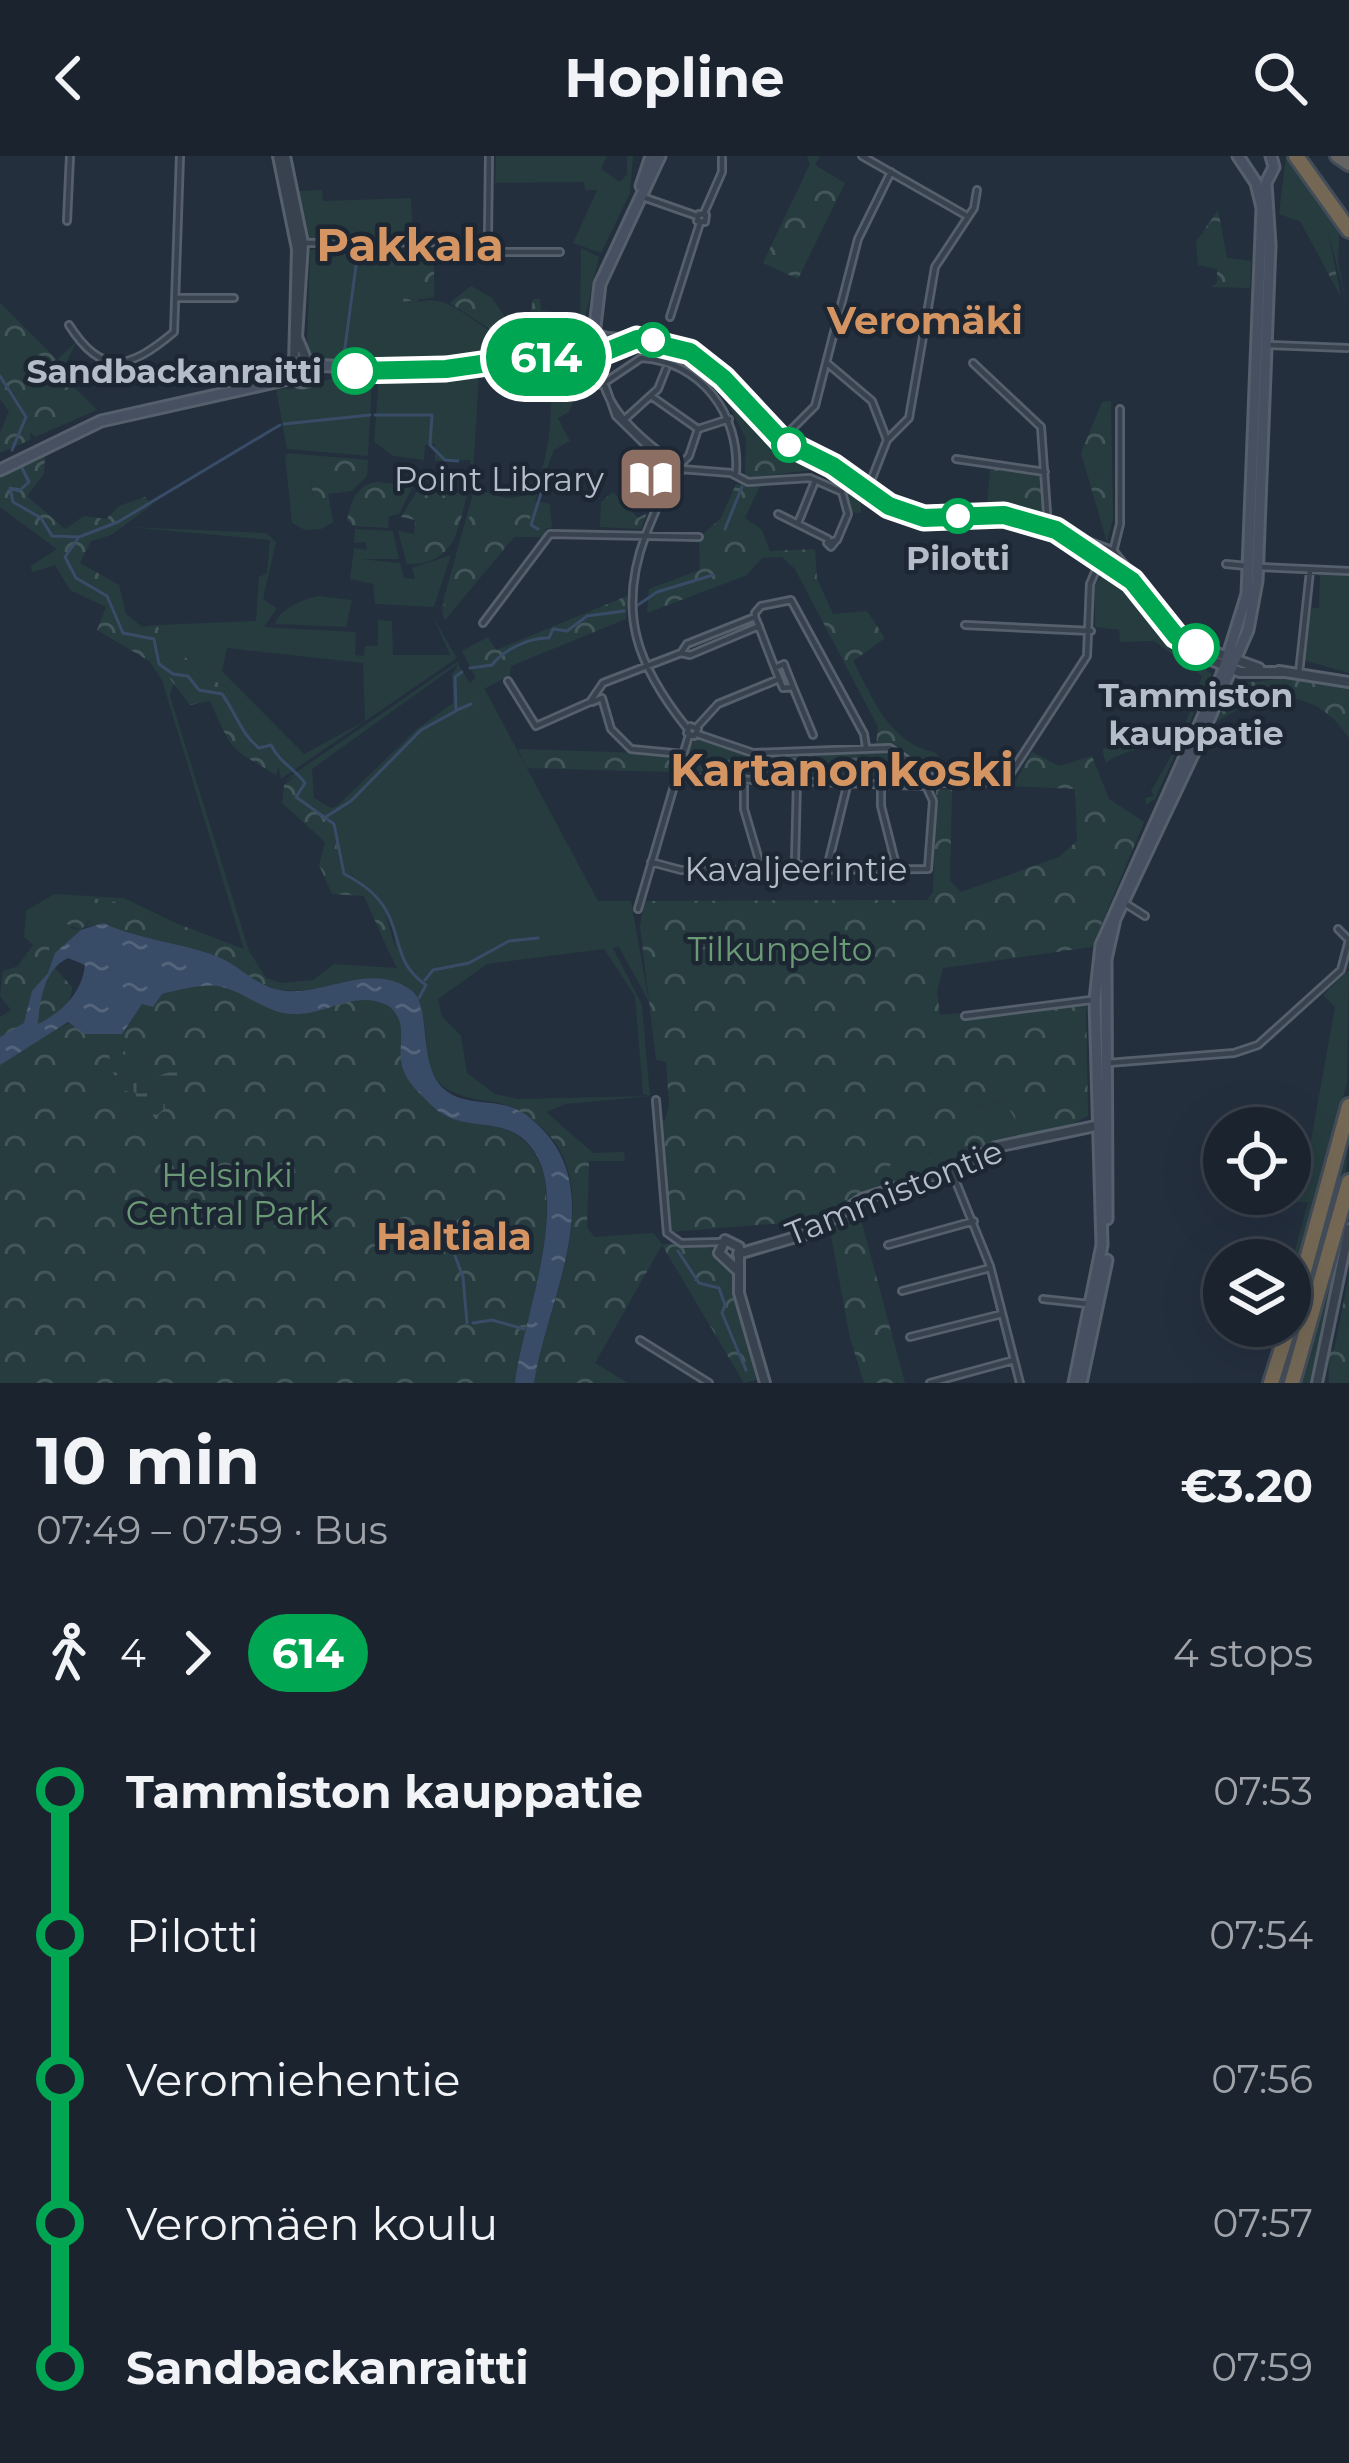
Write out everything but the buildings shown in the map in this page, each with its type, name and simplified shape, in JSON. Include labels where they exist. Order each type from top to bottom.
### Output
[{"type":"highway","points":[[1296,156],[1349,230]]},
{"type":"highway","points":[[1311,1244],[1349,1106]]},
{"type":"highway","points":[[1292,1383],[1349,1182]]},
{"type":"highway","points":[[1271,1380],[1282,1347]]},
{"type":"main road","points":[[640,195],[651,156]]},
{"type":"main road","points":[[3,468],[28,452],[101,421],[268,383],[309,363],[345,370],[436,370],[598,344],[600,284],[660,156]]},
{"type":"main road","points":[[1238,156],[1268,177]]},
{"type":"main road","points":[[1077,1383],[1097,1306],[1102,1245],[1099,1000],[1108,947],[1120,901],[1252,615],[1271,156]]},
{"type":"main road","points":[[1250,166],[1262,208],[1262,345]]},
{"type":"main road","points":[[309,363],[310,379]]},
{"type":"main road","points":[[293,370],[310,379],[345,370]]},
{"type":"street","points":[[67,221],[70,156]]},
{"type":"street","points":[[69,325],[88,354],[105,363],[121,363],[172,334],[178,298],[177,157],[189,156]]},
{"type":"street","points":[[281,156],[300,243],[297,337],[309,363]]},
{"type":"street","points":[[482,242],[488,233],[489,156]]},
{"type":"street","points":[[862,156],[967,216]]},
{"type":"street","points":[[670,317],[700,217],[722,172],[722,158]]},
{"type":"street","points":[[781,440],[815,406],[858,239],[891,172]]},
{"type":"street","points":[[867,491],[887,440],[909,418],[935,268],[977,190]]},
{"type":"street","points":[[640,195],[700,217]]},
{"type":"street","points":[[300,243],[482,242]]},
{"type":"street","points":[[482,242],[485,252],[560,252]]},
{"type":"street","points":[[293,370],[300,243]]},
{"type":"street","points":[[178,298],[234,298]]},
{"type":"street","points":[[778,514],[832,540],[848,514],[842,491],[815,481],[748,482],[735,475],[675,469],[622,422],[603,384],[598,344],[637,339],[665,342],[707,364],[781,440],[833,466],[912,516],[1004,515],[1048,527],[1079,542],[1132,581],[1192,652],[1230,665],[1349,682]]},
{"type":"street","points":[[1262,345],[1347,348]]},
{"type":"street","points":[[603,384],[640,358],[704,384],[729,419],[737,442],[735,475]]},
{"type":"street","points":[[827,363],[877,407],[887,440]]},
{"type":"street","points":[[973,363],[1041,427],[1048,527]]},
{"type":"street","points":[[622,422],[652,396],[667,366]]},
{"type":"street","points":[[652,396],[698,429]]},
{"type":"street","points":[[698,429],[689,456],[675,469],[645,536],[632,611],[644,667],[693,731],[744,752],[866,747],[902,753],[932,779],[995,785],[1008,779],[1084,661],[1091,578],[1118,535],[1120,410]]},
{"type":"street","points":[[698,429],[729,419]]},
{"type":"street","points":[[956,459],[1045,472]]},
{"type":"street","points":[[798,524],[815,481]]},
{"type":"street","points":[[482,622],[550,534],[699,537]]},
{"type":"street","points":[[1226,564],[1349,571]]},
{"type":"street","points":[[1299,673],[1310,569]]},
{"type":"street","points":[[590,702],[598,686],[755,617],[761,606],[794,602],[866,747]]},
{"type":"street","points":[[755,617],[783,688],[793,687]]},
{"type":"street","points":[[965,625],[1090,631]]},
{"type":"street","points":[[681,652],[690,655],[759,626]]},
{"type":"street","points":[[775,668],[784,664],[818,751]]},
{"type":"street","points":[[638,909],[693,731],[721,702],[779,679]]},
{"type":"street","points":[[508,681],[534,725],[602,698]]},
{"type":"street","points":[[598,686],[611,729],[631,749],[683,754]]},
{"type":"street","points":[[676,777],[926,786],[932,779]]},
{"type":"street","points":[[744,779],[744,809],[762,870]]},
{"type":"street","points":[[795,862],[797,780]]},
{"type":"street","points":[[827,869],[848,782]]},
{"type":"street","points":[[881,783],[880,806],[897,869]]},
{"type":"street","name":"Kavaljeerintie","points":[[651,862],[681,870],[783,869],[795,862],[806,870],[932,866],[933,801],[926,786]]},
{"type":"street","points":[[1120,901],[1145,916]]},
{"type":"street","points":[[1101,1064],[1234,1053],[1266,1041],[1346,965],[1349,940],[1338,929]]},
{"type":"street","points":[[964,1016],[1099,1000]]},
{"type":"street","points":[[656,1100],[667,1233],[681,1243],[708,1242],[735,1256]]},
{"type":"street","name":"Tammistontie","points":[[735,1256],[752,1246],[813,1232],[862,1199],[952,1170],[996,1147],[1102,1125]]},
{"type":"street","points":[[952,1170],[990,1268],[1020,1383]]},
{"type":"street","points":[[888,1245],[974,1222]]},
{"type":"street","points":[[1317,1383],[1349,1229]]},
{"type":"street","points":[[736,1242],[736,1268],[763,1382]]},
{"type":"street","name":"Tammistontie","points":[[720,1246],[736,1242],[752,1246]]},
{"type":"street","points":[[902,1291],[990,1268]]},
{"type":"street","points":[[1043,1299],[1097,1306]]},
{"type":"street","points":[[910,1337],[1002,1314]]},
{"type":"street","points":[[640,1340],[709,1383]]},
{"type":"street","points":[[930,1383],[1014,1360]]},
{"type":"green space","points":[[496,156],[607,156],[601,169],[620,182],[627,174],[627,156],[633,156],[630,193],[601,253],[573,243],[597,190],[585,190],[584,182],[495,183]]},
{"type":"green space","points":[[807,156],[820,156],[815,165],[845,183],[798,279],[763,263],[810,164]]},
{"type":"green space","points":[[1286,156],[1340,223],[1338,262],[1347,305],[1328,232],[1279,214]]},
{"type":"green space","points":[[322,190],[323,201],[411,198],[413,239],[308,238],[299,191]]},
{"type":"green space","points":[[1218,210],[1227,258],[1251,261],[1250,288],[1211,287],[1217,283],[1217,269],[1198,265],[1196,242]]},
{"type":"green space","points":[[1299,219],[1328,232],[1341,297]]},
{"type":"green space","points":[[581,248],[599,257],[581,335],[541,344],[540,337],[552,323],[580,315]]},
{"type":"green space","points":[[465,249],[465,263],[406,258],[418,302],[448,304],[493,332],[489,353],[365,364],[320,357],[307,349],[310,250]]},
{"type":"green space","points":[[406,258],[434,263],[434,297],[403,302]]},
{"type":"green space","points":[[471,286],[492,298],[512,328],[529,320],[533,299],[540,299],[541,310],[569,314],[566,322],[552,323],[548,334],[540,337],[541,346],[516,346],[450,303]]},
{"type":"green space","points":[[0,303],[57,360],[76,342],[61,374],[97,410],[35,437],[31,432],[30,440],[0,453],[0,433],[9,411],[0,399]]},
{"type":"green space","points":[[503,336],[539,345],[498,354]]},
{"type":"green space","points":[[585,357],[596,387],[574,399],[569,412],[558,418],[570,441],[554,450],[535,501],[550,504],[552,527],[496,529],[440,612],[474,490],[511,498],[530,490],[545,459],[552,363]]},
{"type":"green space","points":[[468,370],[479,375],[473,475],[470,460],[435,461],[435,444],[425,445],[424,460],[393,456],[374,442],[379,375]]},
{"type":"green space","points":[[330,379],[372,380],[368,456],[287,449],[276,389],[306,388]]},
{"type":"green space","points":[[728,389],[783,451],[827,466],[860,493],[861,513],[850,512],[843,484],[812,470],[745,478],[746,439],[723,393]]},
{"type":"green space","points":[[1111,401],[1113,518],[1107,542],[1081,453],[1102,402]]},
{"type":"green space","points":[[63,443],[45,455],[44,474],[27,496],[65,529],[84,516],[106,519],[119,506],[145,497],[152,505],[111,535],[91,541],[80,563],[119,585],[126,614],[142,627],[156,625],[201,674],[226,687],[279,764],[276,775],[234,747],[210,701],[190,705],[156,660],[149,661],[97,630],[106,607],[70,590],[55,565],[32,572],[31,566],[57,549],[0,507],[0,476]]},
{"type":"green space","points":[[285,455],[309,455],[315,519],[321,529],[305,530],[292,523]]},
{"type":"green space","points":[[309,455],[368,460],[367,476],[352,491],[328,494],[333,522],[321,529],[315,519]]},
{"type":"green space","points":[[990,469],[1041,476],[1046,514],[987,506]]},
{"type":"green space","points":[[377,482],[413,486],[399,514],[389,516],[388,528],[353,526],[347,520],[356,495]]},
{"type":"green space","points":[[736,484],[760,486],[745,518],[762,530],[770,551],[815,549],[817,579],[833,614],[867,611],[885,638],[853,661],[894,729],[936,753],[940,761],[932,772],[897,748],[876,744],[878,727],[795,569],[782,557],[762,558],[747,575],[647,613],[649,589],[700,570],[699,538],[721,518]]},
{"type":"green space","points":[[421,485],[467,495],[456,534],[444,553],[423,563],[407,564],[398,531],[414,534],[415,520],[401,517]]},
{"type":"green space","points":[[613,492],[638,518],[647,513],[641,529],[600,527],[601,502]]},
{"type":"green space","points":[[475,498],[535,502],[528,525],[545,527],[545,537],[514,537],[445,620],[442,613]]},
{"type":"green space","points":[[129,527],[266,533],[276,542],[263,599],[277,608],[264,627],[356,632],[355,655],[364,656],[365,646],[378,646],[378,620],[392,621],[393,655],[450,655],[433,617],[457,658],[281,779],[278,764],[226,687],[201,674],[156,625],[256,621],[259,577],[267,573],[270,540]],"holes":[[[227,648],[363,663],[365,721],[304,754],[222,671]]]},
{"type":"green space","points":[[355,529],[393,531],[399,559],[361,559],[400,563],[404,578],[415,579],[412,568],[451,555],[434,607],[375,604],[373,584],[350,579],[354,548],[367,550],[366,542],[354,543]]},
{"type":"green space","points":[[1314,572],[1349,573],[1349,673],[1303,660],[1309,598],[1312,608],[1319,608],[1320,576]]},
{"type":"green space","points":[[1101,576],[1122,583],[1169,644],[1212,674],[1155,799],[1146,805],[1145,798],[1154,796],[1151,791],[1175,749],[1172,742],[1106,763],[1102,749],[1185,725],[1202,676],[1154,641],[1120,642],[1119,630],[1095,627],[1095,585]]},
{"type":"green space","points":[[319,596],[352,600],[346,627],[275,624],[287,609]]},
{"type":"green space","points":[[627,596],[626,619],[511,666],[510,675],[482,690],[462,651],[488,637],[496,650]]},
{"type":"green space","points":[[156,660],[180,686],[173,685],[170,696],[249,951],[244,950],[162,680],[149,661]]},
{"type":"green space","points":[[457,662],[470,683],[476,677],[598,901],[631,901],[649,1002],[619,947],[613,948],[642,1005],[650,1096],[643,1094],[635,996],[604,949],[487,964],[438,999],[442,1016],[461,1036],[467,1073],[495,1094],[494,1102],[463,1096],[433,1075],[421,1009],[411,990],[374,981],[280,990],[281,983],[313,980],[334,964],[397,968],[389,952],[395,952],[392,921],[372,891],[339,865],[334,823],[309,803],[295,776],[282,782]],"holes":[[[458,664],[452,675],[453,703],[417,729],[337,806],[331,808],[314,798],[312,769]]]},
{"type":"green space","points":[[1297,677],[1349,687],[1349,738],[1320,709],[1287,698],[1251,704],[1215,723],[1233,684]]},
{"type":"green space","points":[[702,739],[772,756],[886,750],[903,756],[926,778],[681,771],[690,743]]},
{"type":"green space","points":[[518,749],[675,754],[670,772],[527,768]]},
{"type":"green space","name":"Tilkunpelto","points":[[1032,752],[1059,766],[1092,756],[1109,799],[1144,822],[1092,947],[943,968],[937,991],[940,1015],[962,1013],[963,1019],[1086,1005],[1088,1116],[1067,1127],[1024,1135],[1004,1100],[978,1106],[986,1147],[959,1163],[942,1164],[931,1153],[917,1152],[889,1166],[895,1182],[807,1221],[671,1232],[656,1121],[665,1120],[669,1105],[666,1062],[656,1060],[640,926],[645,901],[927,900],[933,892],[936,789],[952,790],[950,881],[961,892],[1059,857],[1077,841],[1075,789],[1013,786]]},
{"type":"green space","points":[[295,776],[305,781],[309,803],[334,823],[339,865],[352,864],[350,874],[381,895],[396,952],[389,952],[364,896],[332,894],[319,865],[325,842],[282,803],[284,785]]},
{"type":"green space","points":[[54,894],[124,898],[182,926],[184,935],[174,944],[140,940],[103,923],[85,928],[93,917],[111,919],[94,905],[70,928],[81,930],[52,968],[14,971],[33,945],[24,937],[26,911]]},
{"type":"green space","points":[[90,898],[123,903],[249,951],[266,978],[281,983],[280,990],[245,979],[221,959],[125,934],[93,917],[81,930],[65,923],[50,939],[48,960],[72,987],[65,1008],[35,1029],[0,1043],[0,1017],[11,1010],[0,996],[3,971],[32,962],[48,909]]},
{"type":"green space","points":[[1349,970],[1347,1083],[1306,1239],[1298,1239],[1305,1215],[1311,1215],[1311,1140],[1335,1007],[1323,995]]},
{"type":"green space","name":"Helsinki Central Park","points":[[191,973],[257,996],[396,997],[432,1107],[455,1119],[509,1131],[536,1156],[545,1184],[547,1216],[515,1383],[0,1383],[0,1052]]},
{"type":"green space","points":[[122,1034],[128,1068],[143,1081],[188,1066],[175,1091],[164,1095],[165,1108],[155,1117],[142,1114],[135,1092],[125,1091],[113,1073],[106,1042]]},
{"type":"green space","points":[[495,1094],[518,1099],[650,1096],[566,1104],[546,1112],[593,1153],[624,1152],[625,1161],[589,1161],[587,1227],[594,1237],[653,1233],[662,1244],[708,1245],[734,1274],[756,1380],[744,1383],[662,1245],[595,1363],[628,1383],[534,1383],[569,1246],[570,1177],[558,1147],[530,1118],[494,1102]]},
{"type":"green space","points":[[1004,1100],[1024,1135],[986,1147],[975,1107]]},
{"type":"green space","points":[[1349,1123],[1343,1189],[1311,1309],[1311,1255]]},
{"type":"green space","points":[[920,1150],[957,1163],[895,1182],[887,1166]]},
{"type":"green space","points":[[1349,1201],[1313,1383],[1299,1383]]},
{"type":"green space","points":[[857,1205],[905,1383],[864,1383],[850,1338],[830,1230]]},
{"type":"green space","points":[[1349,1275],[1349,1383],[1329,1383],[1328,1349],[1334,1350]]},
{"type":"green space","points":[[1284,1347],[1299,1347],[1288,1383],[1274,1383]]},
{"type":"water","points":[[103,923],[202,951],[286,991],[380,978],[411,990],[422,1009],[431,1066],[445,1090],[523,1113],[551,1140],[567,1170],[572,1204],[569,1239],[534,1383],[515,1383],[543,1253],[546,1185],[538,1158],[521,1137],[499,1127],[451,1118],[428,1102],[405,1074],[396,1013],[377,1001],[287,1014],[228,989],[190,988],[162,994],[153,1007],[142,1004],[122,1034],[85,1034],[68,1022],[0,1065],[0,1037],[24,1023],[32,991],[48,973],[55,953],[81,930]],"holes":[[[68,958],[85,965],[70,1000],[38,1024],[44,987],[53,970]]]},
{"type":"waterway","points":[[343,362],[358,251]]},
{"type":"waterway","points":[[0,376],[26,417],[12,450]]},
{"type":"waterway","points":[[284,424],[370,415]]},
{"type":"waterway","points":[[375,415],[432,415],[430,445],[445,460],[458,461]]},
{"type":"waterway","points":[[79,537],[118,522],[280,425]]},
{"type":"waterway","points":[[20,464],[29,482],[19,491],[10,488],[13,502],[41,518],[52,536],[79,537],[65,557],[76,578],[107,596],[123,633],[154,639],[159,664],[173,674],[188,676],[199,690],[222,694],[253,742],[259,748],[271,745],[305,783],[296,797],[334,824],[344,874],[381,902],[404,960],[426,985],[419,998]]},
{"type":"waterway","points":[[538,529],[531,525],[547,474]]},
{"type":"waterway","points":[[725,529],[742,487]]},
{"type":"waterway","points":[[638,605],[657,592],[713,575]]},
{"type":"waterway","points":[[470,668],[492,665],[518,646],[549,638],[553,629],[567,631],[587,616],[624,611]]},
{"type":"waterway","points":[[327,816],[351,801],[421,730],[456,711],[455,677],[462,672]]},
{"type":"waterway","points":[[457,710],[471,704]]},
{"type":"waterway","points":[[425,980],[433,970],[469,963],[509,941],[538,938]]},
{"type":"waterway","points":[[445,1239],[453,1252]]},
{"type":"waterway","points":[[678,1251],[699,1283],[719,1288],[725,1305],[722,1313],[746,1370]]},
{"type":"waterway","points":[[455,1256],[463,1277],[467,1323]]},
{"type":"waterway","points":[[473,1323],[492,1320],[524,1329]]},
{"type":"bus line","name":"614","points":[[355,371],[446,369],[580,350],[600,354],[637,339],[665,342],[707,364],[781,440],[833,466],[900,512],[931,519],[988,514],[1017,517],[1079,542],[1102,565],[1132,581],[1176,636],[1196,647]]},
{"type":"place","name":"Sandbackanraitti","points":[[355,371]]},
{"type":"place","name":"Point Library","points":[[651,479]]},
{"type":"place","name":"Pilotti","points":[[958,516]]},
{"type":"place","name":"Tammiston kauppatie","points":[[1196,647]]},
{"type":"district","name":"Pakkala","points":[[410,244]]},
{"type":"district","name":"Veromäki","points":[[925,320]]},
{"type":"district","name":"Kartanonkoski","points":[[842,769]]},
{"type":"district","name":"Haltiala","points":[[454,1236]]}]
